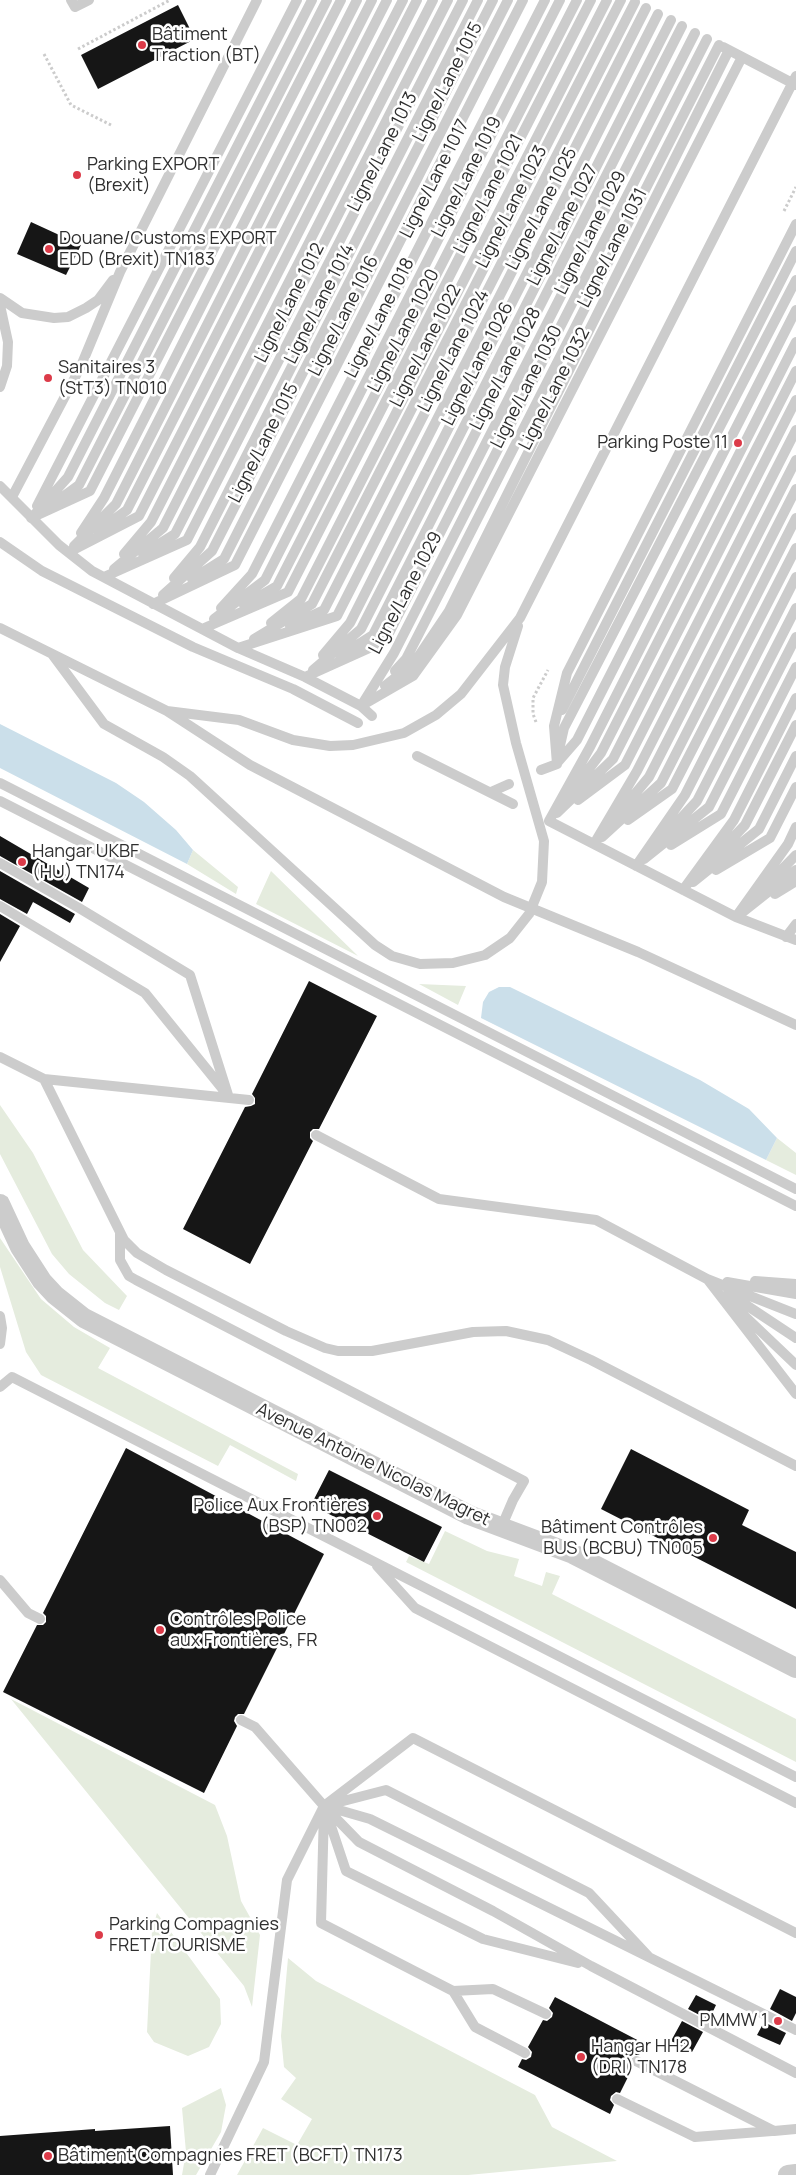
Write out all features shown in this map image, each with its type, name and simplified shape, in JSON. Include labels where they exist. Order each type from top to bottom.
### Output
[{"type":"street","name":"Avenue Antoine Nicolas Magret","points":[[0,1204],[20,1247],[42,1281],[84,1318],[469,1515],[573,1554],[796,1668]]},
{"type":"street","points":[[788,2175],[796,2174]]},
{"type":"lane","points":[[71,0],[75,7],[89,0]]},
{"type":"lane","points":[[12,497],[81,366],[120,272],[257,0]]},
{"type":"lane","points":[[31,518],[297,0]]},
{"type":"lane","points":[[31,518],[68,477],[312,0]]},
{"type":"lane","points":[[31,518],[79,485],[327,0]]},
{"type":"lane","points":[[31,518],[90,491],[341,0]]},
{"type":"lane","points":[[68,552],[104,498],[357,0]]},
{"type":"lane","points":[[68,552],[116,504],[372,0]]},
{"type":"lane","points":[[68,552],[127,510],[387,0]]},
{"type":"lane","points":[[68,552],[139,516],[402,0]]},
{"type":"lane","points":[[104,578],[151,522],[417,0]]},
{"type":"lane","points":[[104,578],[163,528],[433,0]]},
{"type":"lane","points":[[104,578],[175,534],[448,0]]},
{"type":"lane","name":"Ligne/Lane 1012","points":[[104,578],[187,540],[463,0]]},
{"type":"lane","name":"Ligne/Lane 1013","points":[[153,604],[200,547],[478,0]]},
{"type":"lane","name":"Ligne/Lane 1014","points":[[153,604],[212,551],[493,0]]},
{"type":"lane","name":"Ligne/Lane 1015","points":[[153,604],[224,559],[508,0]]},
{"type":"lane","name":"Ligne/Lane 1016","points":[[153,604],[235,565],[523,0]]},
{"type":"lane","name":"Ligne/Lane 1017","points":[[202,629],[252,574],[545,0]]},
{"type":"lane","name":"Ligne/Lane 1018","points":[[202,629],[265,580],[560,0]]},
{"type":"lane","name":"Ligne/Lane 1019","points":[[202,629],[277,586],[577,0]]},
{"type":"lane","name":"Ligne/Lane 1020","points":[[202,629],[288,592],[591,0]]},
{"type":"lane","name":"Ligne/Lane 1021","points":[[238,648],[301,598],[607,0]]},
{"type":"lane","name":"Ligne/Lane 1022","points":[[238,648],[312,604],[621,0]]},
{"type":"lane","points":[[167,711],[239,720],[293,740],[330,746],[353,745],[387,738],[412,729],[436,714],[461,694],[520,618],[795,82],[633,1]]},
{"type":"lane","name":"Ligne/Lane 1023","points":[[238,648],[324,610],[633,1]]},
{"type":"lane","name":"Ligne/Lane 1024","points":[[238,648],[337,616],[646,8]]},
{"type":"lane","name":"Ligne/Lane 1025","points":[[305,677],[350,623],[658,14]]},
{"type":"lane","name":"Ligne/Lane 1026","points":[[305,677],[361,629],[671,20]]},
{"type":"lane","name":"Ligne/Lane 1027","points":[[305,677],[373,635],[682,26]]},
{"type":"lane","name":"Ligne/Lane 1028","points":[[305,677],[385,641],[695,33]]},
{"type":"lane","name":"Ligne/Lane 1029","points":[[361,706],[399,644],[707,39]]},
{"type":"lane","name":"Ligne/Lane 1030","points":[[361,706],[406,659],[719,45]]},
{"type":"lane","name":"Ligne/Lane 1031","points":[[361,706],[414,663],[449,611],[729,50]]},
{"type":"lane","name":"Ligne/Lane 1032","points":[[361,706],[413,676],[457,615],[742,57]]},
{"type":"lane","points":[[557,764],[554,726],[567,673],[796,224]]},
{"type":"lane","points":[[554,726],[796,251]]},
{"type":"lane","points":[[0,298],[22,313],[54,318],[68,317],[98,300],[120,272]]},
{"type":"lane","points":[[557,764],[564,728],[796,280]]},
{"type":"lane","points":[[0,305],[8,342],[7,366],[0,387]]},
{"type":"lane","points":[[541,770],[557,764],[577,740],[796,310]]},
{"type":"lane","points":[[550,821],[590,747],[796,342]]},
{"type":"lane","points":[[550,821],[601,752],[796,371]]},
{"type":"lane","points":[[550,821],[613,758],[796,400]]},
{"type":"lane","points":[[550,821],[625,765],[796,430]]},
{"type":"lane","points":[[594,844],[637,771],[796,460]]},
{"type":"lane","points":[[0,486],[68,552],[104,578],[238,648],[305,677],[361,706],[372,716]]},
{"type":"lane","points":[[594,844],[649,777],[796,489]]},
{"type":"lane","points":[[594,844],[661,783],[796,518]]},
{"type":"lane","points":[[0,542],[29,563],[60,580],[193,647],[293,689],[358,723]]},
{"type":"lane","points":[[594,844],[672,789],[796,548]]},
{"type":"lane","points":[[636,866],[685,795],[796,577]]},
{"type":"lane","points":[[636,866],[697,801],[796,608]]},
{"type":"lane","points":[[52,654],[104,724],[163,757],[190,776],[365,937],[392,956],[420,964],[453,962],[486,955],[510,938],[529,914],[542,882],[544,841],[516,743],[503,685],[505,667],[520,618]]},
{"type":"lane","points":[[0,628],[167,711],[250,765],[504,897],[638,952],[796,1025]]},
{"type":"lane","points":[[636,866],[709,807],[796,637]]},
{"type":"lane","points":[[636,866],[722,814],[796,668]]},
{"type":"lane","points":[[683,890],[734,820],[796,698]]},
{"type":"lane","points":[[683,890],[745,826],[796,725]]},
{"type":"lane","points":[[417,756],[513,804]]},
{"type":"lane","points":[[683,890],[759,829],[796,756]]},
{"type":"lane","points":[[0,783],[796,1189]]},
{"type":"lane","points":[[491,792],[509,784]]},
{"type":"lane","points":[[683,890],[770,838],[796,786]]},
{"type":"lane","points":[[0,801],[796,1206]]},
{"type":"lane","points":[[550,821],[736,917],[791,939],[796,928]]},
{"type":"lane","points":[[736,917],[783,851],[796,827]]},
{"type":"lane","points":[[736,917],[796,855]]},
{"type":"lane","points":[[0,864],[79,908],[190,975],[229,1098]]},
{"type":"lane","points":[[736,917],[796,870]]},
{"type":"lane","points":[[736,917],[796,881]]},
{"type":"lane","points":[[0,906],[145,993],[229,1098]]},
{"type":"lane","points":[[0,1056],[44,1079],[248,1100]]},
{"type":"lane","points":[[44,1079],[124,1240],[137,1253],[154,1263],[286,1331],[325,1348],[349,1352],[372,1351],[474,1332],[506,1331],[534,1336],[563,1346],[592,1360],[796,1466]]},
{"type":"lane","points":[[316,1135],[439,1199],[596,1220],[706,1278],[796,1338]]},
{"type":"lane","points":[[120,1232],[120,1260],[129,1276],[524,1481],[513,1500],[502,1528]]},
{"type":"lane","points":[[706,1278],[796,1284]]},
{"type":"lane","points":[[706,1278],[796,1294]]},
{"type":"lane","points":[[706,1278],[796,1314]]},
{"type":"lane","points":[[706,1278],[796,1365]]},
{"type":"lane","points":[[706,1278],[796,1394]]},
{"type":"lane","points":[[0,1316],[2,1328],[0,1344]]},
{"type":"lane","points":[[0,1387],[12,1377],[796,1777]]},
{"type":"lane","points":[[373,1561],[415,1608],[796,1803]]},
{"type":"lane","points":[[0,1580],[28,1613],[40,1619]]},
{"type":"lane","points":[[241,1720],[255,1728],[324,1806],[360,1842],[494,1911],[590,1966],[796,2073]]},
{"type":"lane","points":[[210,2175],[264,2062],[286,1880],[324,1806],[413,1738],[796,1933]]},
{"type":"lane","points":[[324,1806],[386,1790],[589,1893],[648,1956]]},
{"type":"lane","points":[[324,1806],[370,1818],[796,2030]]},
{"type":"lane","points":[[324,1806],[346,1871],[482,1939],[590,1966]]},
{"type":"lane","points":[[324,1806],[321,1923],[454,1991],[493,1989],[546,2014]]},
{"type":"lane","points":[[454,1991],[474,2027],[526,2053]]},
{"type":"lane","points":[[636,2061],[774,2131]]},
{"type":"lane","points":[[617,2099],[695,2137],[796,2130]]},
{"type":"path","points":[[78,50],[170,0]]},
{"type":"path","points":[[44,54],[70,105],[111,124]]},
{"type":"shaded area","points":[[193,850],[238,887],[236,894],[187,864]]},
{"type":"shaded area","points":[[271,871],[358,956],[256,904]]},
{"type":"shaded area","points":[[419,984],[466,986],[458,1005]]},
{"type":"shaded area","points":[[0,1105],[33,1153],[83,1250],[127,1296],[119,1310],[105,1303],[69,1274],[52,1254],[0,1154]]},
{"type":"shaded area","points":[[777,1138],[796,1153],[796,1175],[766,1160]]},
{"type":"shaded area","points":[[0,1238],[41,1299],[74,1327],[110,1348],[98,1368],[298,1474],[296,1481],[230,1445],[218,1466],[41,1375],[26,1352],[0,1267]]},
{"type":"shaded area","points":[[445,1531],[487,1551],[519,1559],[514,1576],[542,1586],[546,1572],[560,1576],[552,1594],[796,1719],[796,1762],[406,1562],[409,1556],[429,1564]]},
{"type":"shaded area","points":[[11,1699],[215,1805],[227,1836],[241,1901],[260,1935],[252,2007],[244,1986]]},
{"type":"shaded area","points":[[157,1913],[220,1999],[221,2024],[209,2047],[188,2056],[154,2042],[147,2032],[152,1930]]},
{"type":"shaded area","points":[[288,1958],[316,1981],[535,2095],[552,2127],[617,2161],[468,2175],[237,2175],[263,2128],[297,2145],[312,2119],[281,2099],[296,2078],[284,2067],[281,2036]]},
{"type":"shaded area","points":[[221,2088],[226,2105],[221,2132],[196,2175],[182,2175],[186,2152],[182,2108]]},
{"type":"water","points":[[0,724],[116,783],[144,802],[176,830],[193,850],[187,864],[0,768]]},
{"type":"water","points":[[499,987],[510,987],[700,1080],[749,1109],[777,1138],[766,1160],[481,1018],[483,1002],[489,992]]},
{"type":"building","name":"Bâtiment Traction (BT)","points":[[178,5],[195,39],[98,89],[81,55]]},
{"type":"building","name":"Douane/Customs EXPORT EDD (Brexit) TN183","points":[[31,222],[81,245],[66,275],[17,254]]},
{"type":"building","points":[[0,836],[89,888],[82,902],[0,856]]},
{"type":"building","points":[[0,871],[75,914],[70,923],[33,902],[27,914],[0,899]]},
{"type":"building","points":[[0,914],[20,926],[0,962]]},
{"type":"building","points":[[309,981],[377,1016],[319,1129],[313,1129],[310,1132],[310,1138],[313,1141],[250,1264],[183,1229],[245,1107],[255,1104],[255,1098],[252,1094]]},
{"type":"building","name":"Contrôles Police aux Frontières, FR","points":[[126,1448],[324,1554],[244,1714],[238,1714],[235,1717],[234,1721],[237,1726],[204,1793],[3,1692],[37,1625],[43,1625],[46,1622],[46,1616],[43,1613]]},
{"type":"building","name":"Bâtiment Contrôles BUS (BCBU) TN005","points":[[631,1449],[749,1510],[742,1525],[796,1552],[796,1609],[601,1509]]},
{"type":"building","name":"Police Aux Frontières (BSP) TN002","points":[[329,1470],[442,1527],[424,1562],[311,1505]]},
{"type":"building","points":[[780,1989],[796,1997],[796,2013],[792,2021],[770,2009]]},
{"type":"building","points":[[696,1995],[716,2005],[709,2020],[688,2009]]},
{"type":"building","name":"Hangar HH2 (DRI) TN178","points":[[555,1997],[645,2044],[639,2055],[633,2055],[630,2058],[630,2064],[633,2067],[620,2093],[616,2092],[611,2096],[610,2100],[614,2105],[610,2114],[518,2067],[522,2059],[526,2060],[531,2057],[532,2052],[528,2047],[543,2020],[547,2021],[552,2017],[553,2013],[549,2008]]},
{"type":"building","points":[[682,2021],[703,2032],[692,2052],[671,2041]]},
{"type":"building","points":[[764,2022],[786,2033],[780,2045],[757,2035]]},
{"type":"building","points":[[170,2126],[173,2175],[0,2175],[0,2136]]},
{"type":"place","name":"Bâtiment Traction (BT)","points":[[142,45]]},
{"type":"place","name":"Parking EXPORT (Brexit)","points":[[77,175]]},
{"type":"place","name":"Douane/Customs EXPORT EDD (Brexit) TN183","points":[[49,249]]},
{"type":"place","name":"Sanitaires 3 (StT3) TN010","points":[[48,378]]},
{"type":"place","name":"Parking Poste 11","points":[[738,443]]},
{"type":"place","name":"Hangar UKBF (HU) TN174","points":[[22,862]]},
{"type":"place","name":"Police Aux Frontières (BSP) TN002","points":[[377,1516]]},
{"type":"place","name":"Bâtiment Contrôles BUS (BCBU) TN005","points":[[713,1538]]},
{"type":"place","name":"Contrôles Police aux Frontières, FR","points":[[160,1630]]},
{"type":"place","name":"Parking Compagnies FRET/TOURISME","points":[[99,1935]]},
{"type":"place","name":"PMMW 1","points":[[778,2021]]},
{"type":"place","name":"Hangar HH2 (DRI) TN178","points":[[581,2057]]},
{"type":"place","name":"Bâtiment Compagnies FRET (BCFT) TN173","points":[[48,2156]]}]
